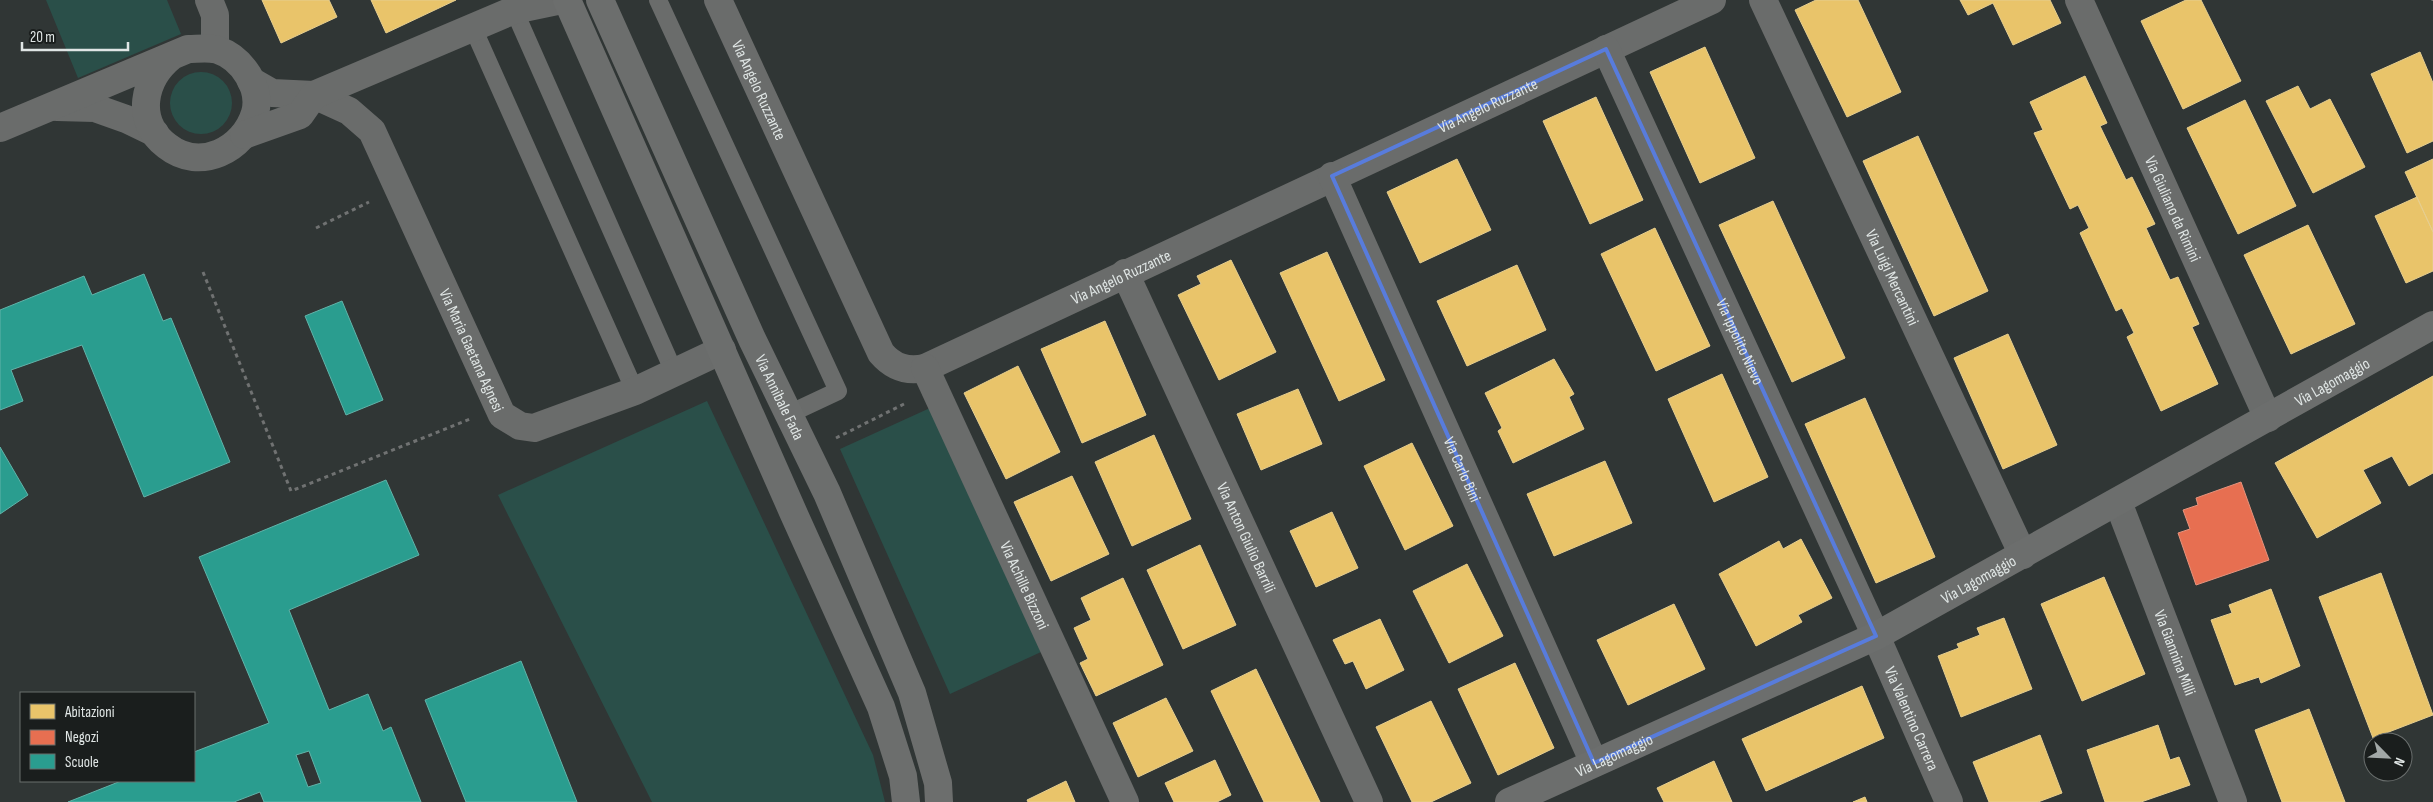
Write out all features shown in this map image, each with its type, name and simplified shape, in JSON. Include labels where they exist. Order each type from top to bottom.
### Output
[{"type":"main road","name":"Via Annibale Fada","points":[[567,0],[881,707],[903,776],[906,802]]},
{"type":"main road","name":"Via Annibale Fada","points":[[600,0],[752,339],[827,493],[912,693],[938,783],[939,802]]},
{"type":"main road","name":"Via Lagomaggio","points":[[1509,802],[1876,636],[2433,324]]},
{"type":"street","points":[[209,0],[215,15],[215,49]]},
{"type":"street","name":"Via Maria Gaetana Agnesi","points":[[314,95],[473,28],[511,5],[562,0]]},
{"type":"street","name":"Via Angelo Ruzzante","points":[[718,0],[881,352],[889,362],[898,367],[915,370],[925,368],[1332,176],[1712,0]]},
{"type":"street","name":"Via Luigi Mercantini","points":[[1763,0],[2023,555]]},
{"type":"street","name":"Via Giuliano da Rimini","points":[[2079,0],[2268,418]]},
{"type":"street","points":[[0,128],[188,49],[215,49],[237,60],[251,81],[255,92],[255,111],[244,135],[237,144],[221,154],[203,157],[184,155],[168,146],[155,132],[147,115],[147,96],[150,80],[159,66],[172,56]]},
{"type":"street","name":"Via Ippolito Nievo","points":[[1606,49],[1876,636]]},
{"type":"street","name":"Via Maria Gaetana Agnesi","points":[[251,81],[272,93],[314,95],[349,111],[372,131],[502,415],[520,426],[534,428],[635,391],[722,350]]},
{"type":"street","points":[[244,135],[300,115],[314,95]]},
{"type":"street","points":[[48,107],[95,108],[126,118],[155,132]]},
{"type":"street","name":"Via Carlo Bini","points":[[1332,176],[1594,763]]},
{"type":"street","name":"Via Anton Giulio Barrili","points":[[1125,273],[1369,802]]},
{"type":"street","name":"Via Achille Bizzoni","points":[[925,368],[1125,802]]},
{"type":"street","name":"Via Giannina Milli","points":[[2118,502],[2233,802]]},
{"type":"street","name":"Via Valentino Carrera","points":[[1876,636],[1949,802]]},
{"type":"lane","points":[[658,0],[838,391],[789,414]]},
{"type":"lane","points":[[511,5],[674,372]]},
{"type":"lane","points":[[473,28],[635,391]]},
{"type":"path","points":[[316,228],[372,201]]},
{"type":"path","points":[[203,272],[291,491],[498,406]]},
{"type":"path","points":[[835,438],[877,418]]},
{"type":"highlighted area","points":[[1606,49],[1876,636],[1594,763],[1332,176]]},
{"type":"green space","points":[[46,0],[167,0],[181,34],[78,78]]},
{"type":"green space","points":[[195,72],[207,72],[223,81],[230,91],[232,103],[230,115],[223,125],[207,134],[195,134],[184,129],[175,120],[170,109],[170,97],[175,86],[184,77]]},
{"type":"green space","points":[[707,401],[873,755],[885,802],[652,802],[498,495]]},
{"type":"green space","points":[[930,408],[1041,652],[950,694],[840,449]]},
{"type":"building: Abitazioni","points":[[262,0],[329,0],[337,17],[281,43]]},
{"type":"building: Abitazioni","points":[[371,0],[456,0],[386,33]]},
{"type":"building: Abitazioni","points":[[1816,0],[1858,0],[1901,92],[1847,117],[1795,10]]},
{"type":"building: Abitazioni","points":[[1960,0],[2050,0],[2061,23],[2013,45],[1993,3],[1968,15]]},
{"type":"building: Abitazioni","points":[[2186,0],[2201,0],[2241,81],[2183,109],[2141,21]]},
{"type":"building: Abitazioni","points":[[1705,47],[1755,158],[1700,183],[1650,72]]},
{"type":"building: Abitazioni","points":[[2420,52],[2433,83],[2433,141],[2407,153],[2371,74]]},
{"type":"building: Abitazioni","points":[[2085,76],[2107,123],[2100,126],[2126,180],[2132,177],[2155,224],[2146,228],[2170,280],[2178,277],[2199,324],[2192,327],[2218,384],[2161,411],[2127,337],[2134,333],[2122,308],[2116,311],[2080,233],[2089,228],[2078,205],[2070,209],[2034,133],[2043,130],[2030,102]]},
{"type":"building: Abitazioni","points":[[2298,86],[2310,109],[2330,99],[2365,167],[2313,193],[2266,101]]},
{"type":"building: Abitazioni","points":[[1596,97],[1643,200],[1590,224],[1543,121]]},
{"type":"building: Abitazioni","points":[[2245,100],[2296,206],[2238,234],[2187,128]]},
{"type":"building: Abitazioni","points":[[1918,136],[1988,291],[1934,316],[1863,161]]},
{"type":"building: Abitazioni","points":[[1457,159],[1491,230],[1420,263],[1387,192]]},
{"type":"building: Abitazioni","points":[[2433,159],[2433,232],[2405,172]]},
{"type":"building: Abitazioni","points":[[2417,197],[2433,232],[2433,271],[2406,283],[2375,216]]},
{"type":"building: Abitazioni","points":[[1773,201],[1845,358],[1792,382],[1719,225]]},
{"type":"building: Abitazioni","points":[[2308,225],[2355,324],[2291,354],[2244,255]]},
{"type":"building: Abitazioni","points":[[1655,228],[1710,346],[1656,371],[1601,254]]},
{"type":"building: Abitazioni","points":[[1327,252],[1385,380],[1339,401],[1280,273]]},
{"type":"building: Abitazioni","points":[[1231,260],[1276,352],[1219,380],[1178,295],[1201,284],[1197,276]]},
{"type":"building: Abitazioni","points":[[1517,265],[1546,330],[1467,366],[1437,301]]},
{"type":"building: Abitazioni","points":[[1105,321],[1146,415],[1082,443],[1041,349]]},
{"type":"building: Abitazioni","points":[[2008,334],[2057,445],[2003,469],[1954,358]]},
{"type":"building: Abitazioni","points":[[1554,359],[1574,394],[1569,397],[1584,429],[1513,463],[1498,431],[1502,428],[1485,393]]},
{"type":"building: Abitazioni","points":[[1018,366],[1060,452],[1006,479],[964,393]]},
{"type":"building: Abitazioni","points":[[1722,374],[1768,477],[1714,502],[1668,399]]},
{"type":"building: Abitazioni","points":[[2433,376],[2433,473],[2409,486],[2392,456],[2363,470],[2381,503],[2317,538],[2275,463]]},
{"type":"building: Abitazioni","points":[[1298,389],[1322,444],[1261,470],[1237,414]]},
{"type":"building: Abitazioni","points":[[1865,398],[1935,557],[1876,583],[1805,424]]},
{"type":"building: Abitazioni","points":[[1154,435],[1191,519],[1132,546],[1095,462]]},
{"type":"building: Abitazioni","points":[[1412,443],[1453,526],[1405,550],[1364,466]]},
{"type":"building: Abitazioni","points":[[1605,461],[1632,523],[1554,556],[1527,494]]},
{"type":"building: Abitazioni","points":[[1072,476],[1109,554],[1051,581],[1014,502]]},
{"type":"building: Abitazioni","points":[[1332,512],[1358,568],[1316,587],[1290,531]]},
{"type":"building: Abitazioni","points":[[1801,539],[1832,598],[1798,615],[1802,622],[1756,646],[1719,574],[1779,541],[1783,549]]},
{"type":"building: Abitazioni","points":[[1200,545],[1236,625],[1183,649],[1147,570]]},
{"type":"building: Abitazioni","points":[[1467,564],[1503,636],[1449,663],[1413,591]]},
{"type":"building: Abitazioni","points":[[2381,573],[2433,715],[2389,732],[2371,732],[2319,597]]},
{"type":"building: Abitazioni","points":[[2104,577],[2145,674],[2082,701],[2041,604]]},
{"type":"building: Abitazioni","points":[[1123,578],[1163,665],[1096,696],[1080,663],[1088,659],[1074,628],[1091,620],[1081,598]]},
{"type":"building: Abitazioni","points":[[2271,589],[2300,666],[2261,683],[2259,677],[2235,685],[2211,620],[2232,613],[2229,605]]},
{"type":"building: Abitazioni","points":[[1674,604],[1705,669],[1628,705],[1597,640]]},
{"type":"building: Abitazioni","points":[[2004,618],[2032,689],[1961,717],[1938,656],[1959,648],[1957,644],[1980,635],[1977,628]]},
{"type":"building: Abitazioni","points":[[1380,619],[1404,670],[1366,689],[1353,661],[1345,664],[1333,640]]},
{"type":"building: Abitazioni","points":[[1515,663],[1554,748],[1498,775],[1458,689]]},
{"type":"building: Abitazioni","points":[[1256,669],[1320,802],[1264,802],[1211,691]]},
{"type":"building: Abitazioni","points":[[1862,686],[1884,738],[1766,791],[1742,739]]},
{"type":"building: Abitazioni","points":[[1166,698],[1193,751],[1138,777],[1113,723]]},
{"type":"building: Abitazioni","points":[[1431,701],[1471,783],[1431,802],[1412,802],[1376,727]]},
{"type":"building: Abitazioni","points":[[2309,709],[2345,802],[2282,802],[2255,730]]},
{"type":"building: Abitazioni","points":[[2158,725],[2170,760],[2179,757],[2190,785],[2141,802],[2105,802],[2087,750]]},
{"type":"building: Abitazioni","points":[[2040,735],[2062,793],[2038,802],[1989,802],[1973,762]]},
{"type":"building: Abitazioni","points":[[1215,760],[1231,795],[1217,802],[1174,802],[1165,783]]},
{"type":"building: Abitazioni","points":[[1714,761],[1732,802],[1664,802],[1657,788]]},
{"type":"building: Abitazioni","points":[[1066,781],[1075,802],[1028,802],[1027,800]]},
{"type":"building: Abitazioni","points":[[1865,797],[1867,802],[1853,802]]},
{"type":"building: Negozi","points":[[2241,482],[2269,560],[2196,585],[2178,533],[2190,529],[2183,510],[2198,505],[2196,498]]},
{"type":"building: Scuole","points":[[144,274],[163,321],[171,318],[230,462],[144,497],[82,345],[11,370],[23,401],[0,410],[0,310],[84,276],[92,295]]},
{"type":"building: Scuole","points":[[342,301],[383,400],[346,415],[305,316]]},
{"type":"building: Scuole","points":[[0,447],[28,495],[0,514]]},
{"type":"building: Scuole","points":[[386,480],[419,555],[289,610],[329,710],[368,694],[383,731],[391,727],[421,802],[264,802],[260,792],[234,802],[68,802],[118,782],[195,782],[195,752],[269,723],[199,557]],"holes":[[[309,751],[321,783],[308,787],[296,755]]]},
{"type":"building: Scuole","points":[[521,661],[577,802],[466,802],[425,700]]}]
